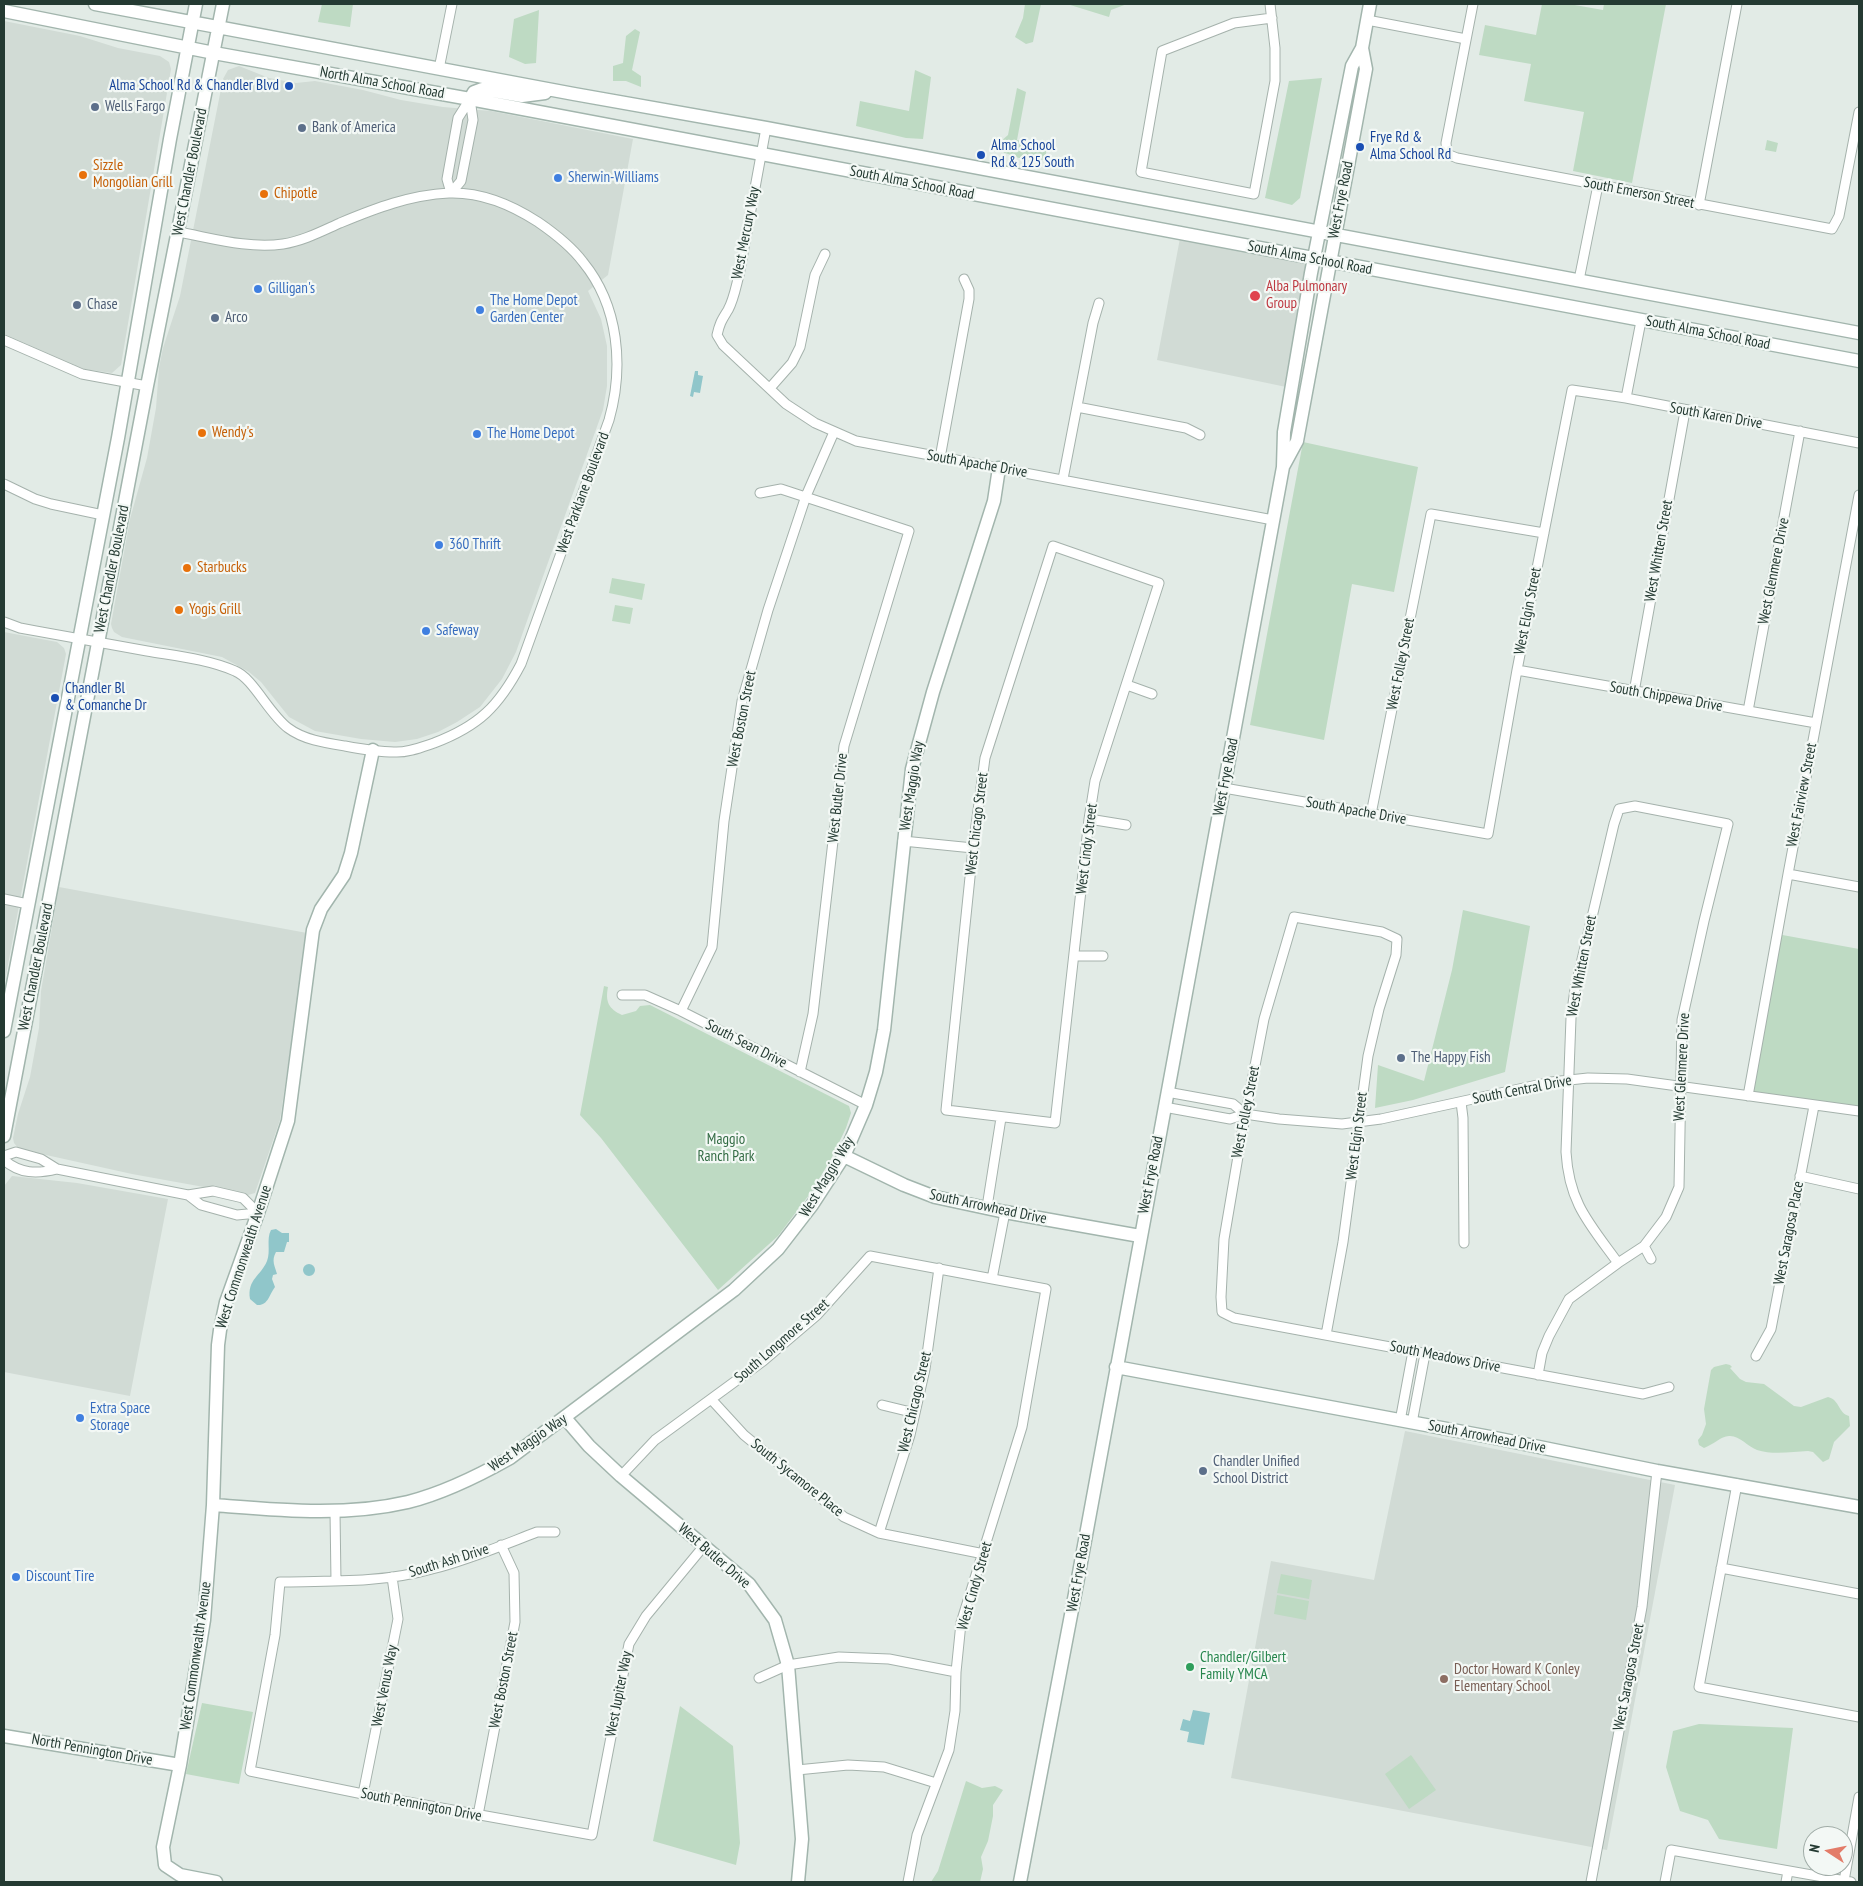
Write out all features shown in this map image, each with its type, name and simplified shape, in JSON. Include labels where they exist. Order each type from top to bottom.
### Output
[{"type":"street","name":"North Alma School Road","points":[[95,4],[766,128]]},
{"type":"street","name":"West Chandler Boulevard","points":[[4,1136],[89,640],[103,515],[196,4]]},
{"type":"street","name":"West Chandler Boulevard","points":[[4,1031],[28,904],[146,386],[223,4]]},
{"type":"street","points":[[439,69],[452,4]]},
{"type":"street","points":[[1270,4],[1272,18],[1275,48],[1275,81],[1254,194],[1142,172],[1162,51],[1234,23],[1272,18]]},
{"type":"street","name":"West Frye Road","points":[[1020,1882],[1079,1573],[1283,467],[1284,432],[1314,258],[1352,66],[1362,48],[1370,4]]},
{"type":"street","points":[[1367,20],[1466,39],[1473,4]]},
{"type":"street","points":[[1699,205],[1738,4]]},
{"type":"street","name":"North Alma School Road","points":[[4,11],[187,48],[470,98],[761,154]]},
{"type":"street","name":"South Emerson Street","points":[[1466,39],[1446,143],[1447,154],[1457,158],[1699,205],[1832,229],[1839,216],[1859,112]]},
{"type":"street","name":"West Frye Road","points":[[1283,467],[1296,441],[1330,261],[1366,69],[1362,48]]},
{"type":"street","points":[[452,193],[447,179],[458,118],[474,92],[482,89],[522,96],[560,91]]},
{"type":"street","points":[[452,193],[462,181],[473,120],[470,98]]},
{"type":"street","name":"South Alma School Road","points":[[766,128],[1859,333]]},
{"type":"street","name":"West Mercury Way","points":[[717,335],[720,321],[728,310],[739,275],[766,128]]},
{"type":"street","name":"South Alma School Road","points":[[761,154],[1859,361]]},
{"type":"street","points":[[1579,280],[1598,184]]},
{"type":"street","name":"West Parklane Boulevard","points":[[4,622],[18,628],[207,661],[237,672],[251,685],[271,712],[290,730],[315,741],[396,752],[419,748],[457,734],[471,726],[490,709],[510,684],[521,664],[609,420],[617,383],[616,339],[612,320],[594,278],[583,262],[558,236],[528,215],[508,205],[486,198],[452,193],[421,195],[377,208],[312,235],[284,244],[250,245],[178,232]]},
{"type":"street","points":[[770,388],[792,363],[800,347],[815,275],[825,254]]},
{"type":"street","points":[[940,458],[969,299],[964,279]]},
{"type":"street","points":[[1063,479],[1093,323],[1099,303]]},
{"type":"street","points":[[1626,398],[1641,321]]},
{"type":"street","name":"South Apache Drive","points":[[717,335],[723,345],[786,404],[815,423],[856,441],[1273,520]]},
{"type":"street","points":[[4,340],[70,370],[97,378],[146,386]]},
{"type":"street","name":"South Karen Drive","points":[[1572,390],[1626,398],[1685,411],[1859,443]]},
{"type":"street","name":"West Elgin Street","points":[[1488,834],[1517,670],[1572,390]]},
{"type":"street","points":[[1077,407],[1186,428],[1200,435]]},
{"type":"street","name":"West Whitten Street","points":[[1634,692],[1685,411]]},
{"type":"street","name":"West Glenmere Drive","points":[[1748,711],[1800,431]]},
{"type":"street","name":"West Boston Street","points":[[681,1010],[712,947],[724,820],[742,701],[768,610],[806,496],[834,432]]},
{"type":"street","name":"West Maggio Way","points":[[213,1505],[334,1512],[409,1501],[455,1486],[510,1458],[734,1290],[778,1249],[807,1212],[844,1156],[866,1105],[876,1072],[884,1030],[912,769],[920,733],[991,509],[999,468]]},
{"type":"street","points":[[4,484],[35,499],[103,515]]},
{"type":"street","points":[[760,493],[781,489],[806,496]]},
{"type":"street","name":"West Fairview Street","points":[[1748,1096],[1859,495]]},
{"type":"street","name":"West Butler Drive","points":[[800,1072],[814,1014],[844,746],[908,531],[806,496]]},
{"type":"street","name":"West Folley Street","points":[[1371,814],[1430,514],[1544,533]]},
{"type":"street","name":"West Chicago Street","points":[[1001,1118],[946,1110],[973,848],[985,758],[1053,546],[1159,583]]},
{"type":"street","name":"West Cindy Street","points":[[1001,1118],[1055,1122],[1089,819],[1095,781],[1159,583]]},
{"type":"street","name":"South Chippewa Drive","points":[[1517,670],[1816,723]]},
{"type":"street","points":[[1127,685],[1152,694]]},
{"type":"street","name":"West Commonwealth Avenue","points":[[216,1882],[180,1875],[165,1865],[163,1846],[180,1765],[204,1620],[213,1505],[220,1330],[226,1302],[288,1121],[313,930],[321,909],[344,874],[351,853],[372,750]]},
{"type":"street","name":"South Apache Drive","points":[[1224,788],[1488,834]]},
{"type":"street","name":"West Glenmere Drive","points":[[1538,1375],[1542,1352],[1548,1336],[1569,1299],[1644,1246],[1666,1217],[1679,1187],[1682,1020],[1728,824],[1635,806],[1619,809]]},
{"type":"street","name":"West Whitten Street","points":[[1618,1263],[1581,1212],[1567,1173],[1566,1152],[1571,1018],[1575,990],[1619,809]]},
{"type":"street","points":[[1089,819],[1126,825]]},
{"type":"street","points":[[903,842],[973,848]]},
{"type":"street","points":[[1788,874],[1859,888]]},
{"type":"street","points":[[4,899],[28,904]]},
{"type":"street","name":"West Folley Street","points":[[1222,1312],[1224,1239],[1246,1114],[1264,1019],[1294,917],[1382,932],[1397,940]]},
{"type":"street","name":"West Elgin Street","points":[[1326,1335],[1343,1242],[1368,1056],[1379,1009],[1396,955],[1397,940]]},
{"type":"street","points":[[1075,956],[1102,956]]},
{"type":"street","name":"South Sean Drive","points":[[622,994],[645,996],[681,1010],[866,1105]]},
{"type":"street","name":"South Central Drive","points":[[1164,1107],[1230,1119],[1246,1114],[1313,1123],[1342,1124],[1382,1119],[1546,1082],[1570,1079],[1627,1079],[1859,1111]]},
{"type":"street","name":"South Central Drive","points":[[1167,1092],[1233,1104],[1246,1114]]},
{"type":"street","points":[[1462,1102],[1464,1243]]},
{"type":"street","name":"West Saragosa Place","points":[[1756,1356],[1771,1329],[1814,1106]]},
{"type":"street","points":[[987,1207],[1001,1118]]},
{"type":"street","points":[[4,1156],[16,1152],[41,1159],[57,1169],[188,1195],[213,1191],[243,1198],[258,1213]]},
{"type":"street","name":"South Arrowhead Drive","points":[[844,1156],[904,1185],[935,1197],[1005,1212],[1140,1236]]},
{"type":"street","points":[[4,1160],[13,1168],[39,1174],[57,1169]]},
{"type":"street","points":[[1800,1176],[1859,1189]]},
{"type":"street","points":[[188,1195],[201,1205],[237,1215],[258,1213]]},
{"type":"street","points":[[992,1278],[1005,1212]]},
{"type":"street","points":[[1644,1246],[1651,1259]]},
{"type":"street","name":"South Longmore Street","points":[[620,1476],[655,1440],[763,1361],[817,1315],[870,1256],[1046,1289]]},
{"type":"street","name":"West Chicago Street","points":[[879,1533],[910,1436],[925,1369],[939,1268]]},
{"type":"street","name":"West Cindy Street","points":[[908,1882],[917,1835],[949,1750],[955,1711],[956,1672],[961,1623],[1022,1428],[1046,1289]]},
{"type":"street","name":"South Meadows Drive","points":[[1222,1312],[1234,1318],[1643,1394],[1670,1387]]},
{"type":"street","points":[[1406,1422],[1413,1352]]},
{"type":"street","points":[[1406,1422],[1425,1354]]},
{"type":"street","name":"South Arrowhead Drive","points":[[1116,1368],[1657,1471],[1859,1507]]},
{"type":"street","name":"South Sycamore Place","points":[[711,1399],[744,1434],[844,1517],[879,1533],[984,1554]]},
{"type":"street","points":[[882,1405],[915,1413]]},
{"type":"street","name":"West Butler Drive","points":[[565,1418],[589,1446],[620,1476],[749,1584],[775,1620],[788,1664],[798,1770],[802,1839],[798,1882]]},
{"type":"street","name":"West Saragosa Street","points":[[1591,1882],[1642,1607],[1657,1471]]},
{"type":"street","points":[[1736,1484],[1699,1687],[1859,1717]]},
{"type":"street","points":[[334,1512],[336,1581]]},
{"type":"street","name":"South Ash Drive","points":[[250,1771],[275,1635],[280,1582],[392,1577],[432,1569],[537,1532],[555,1532]]},
{"type":"street","name":"West Boston Street","points":[[478,1815],[515,1622],[514,1573],[502,1545]]},
{"type":"street","name":"West Jupiter Way","points":[[592,1835],[629,1644],[646,1616],[703,1546]]},
{"type":"street","points":[[1721,1568],[1859,1594]]},
{"type":"street","name":"West Venus Way","points":[[364,1794],[398,1618],[392,1577]]},
{"type":"street","points":[[759,1678],[788,1664],[839,1657],[889,1659],[956,1672]]},
{"type":"street","name":"North Pennington Drive","points":[[4,1736],[180,1765]]},
{"type":"street","points":[[798,1770],[848,1765],[884,1767],[936,1783]]},
{"type":"street","name":"South Pennington Drive","points":[[250,1771],[364,1794],[592,1835]]},
{"type":"street","points":[[1665,1882],[1671,1850],[1848,1882],[1859,1797]]},
{"type":"street","points":[[1786,1882],[1788,1871]]},
{"type":"shaded area","points":[[4,21],[80,36],[118,48],[160,56],[169,62],[171,69],[121,365],[112,373],[83,369],[4,334]]},
{"type":"shaded area","points":[[239,66],[269,78],[296,83],[315,81],[363,90],[401,100],[443,107],[491,111],[633,139],[608,275],[588,291],[601,319],[607,346],[607,386],[603,410],[516,652],[502,679],[480,707],[438,732],[417,739],[395,742],[361,739],[315,731],[289,717],[261,682],[249,672],[222,657],[122,637],[114,632],[112,628],[111,624],[130,519],[147,458],[156,408],[159,368],[163,348],[180,296],[223,79],[228,70]]},
{"type":"shaded area","points":[[1181,233],[1314,258],[1291,388],[1157,360]]},
{"type":"shaded area","points":[[4,632],[57,642],[64,648],[66,654],[4,986]]},
{"type":"shaded area","points":[[59,887],[307,933],[280,1120],[255,1193],[248,1195],[132,1174],[19,1149],[14,1143],[13,1138],[18,1114],[30,1077],[39,1028],[41,991]]},
{"type":"shaded area","points":[[12,1176],[77,1183],[168,1199],[130,1396],[4,1372],[4,1186]]},
{"type":"shaded area","name":"Doctor Howard K Conley Elementary School","points":[[1405,1431],[1675,1485],[1607,1850],[1231,1778],[1271,1561],[1374,1580]]},
{"type":"green space","points":[[322,4],[353,4],[350,27],[318,22]]},
{"type":"green space","points":[[1025,4],[1041,4],[1033,42],[1026,44],[1015,37],[1023,18]]},
{"type":"green space","points":[[1067,4],[1127,4],[1111,10],[1109,17]]},
{"type":"green space","points":[[1542,4],[1569,4],[1603,10],[1604,4],[1666,4],[1632,183],[1573,171],[1584,112],[1524,101],[1531,64],[1479,55],[1485,25],[1536,35]]},
{"type":"green space","points":[[539,10],[536,63],[525,64],[509,57],[514,19]]},
{"type":"green space","points":[[635,29],[640,32],[632,70],[641,76],[641,87],[626,81],[613,81],[613,66],[623,63],[626,36]]},
{"type":"green space","points":[[915,70],[931,77],[923,139],[906,138],[856,126],[860,101],[909,111]]},
{"type":"green space","points":[[1322,78],[1300,198],[1292,205],[1265,198],[1289,81]]},
{"type":"green space","points":[[1017,88],[1026,92],[1017,140],[1047,147],[1045,160],[1019,158],[997,150],[1000,142],[1008,135]]},
{"type":"green space","points":[[1767,140],[1778,143],[1776,152],[1765,150]]},
{"type":"green space","points":[[1303,442],[1418,467],[1394,592],[1352,584],[1324,740],[1250,725]]},
{"type":"green space","points":[[612,578],[645,584],[642,600],[609,593]]},
{"type":"green space","points":[[615,605],[633,608],[630,624],[612,621]]},
{"type":"green space","points":[[1463,910],[1530,926],[1505,1072],[1413,1100],[1375,1108],[1378,1065],[1424,1081],[1452,970]]},
{"type":"green space","points":[[1777,934],[1859,949],[1859,1111],[1748,1096]]},
{"type":"green space","name":"Maggio Ranch Park","points":[[604,986],[608,987],[607,997],[609,1004],[622,1015],[636,1011],[640,1006],[650,1005],[849,1106],[851,1113],[846,1128],[831,1159],[812,1191],[778,1236],[718,1290],[601,1138],[580,1115]]},
{"type":"green space","points":[[1726,1364],[1732,1367],[1730,1368],[1740,1379],[1746,1382],[1764,1384],[1794,1406],[1801,1407],[1828,1397],[1835,1401],[1843,1412],[1849,1416],[1850,1426],[1834,1442],[1829,1459],[1823,1462],[1813,1452],[1808,1451],[1763,1452],[1733,1436],[1723,1437],[1704,1448],[1699,1445],[1698,1440],[1706,1424],[1704,1409],[1711,1370],[1714,1367]]},
{"type":"green space","points":[[1281,1574],[1312,1580],[1309,1599],[1277,1593]]},
{"type":"green space","points":[[1277,1595],[1309,1601],[1306,1620],[1274,1614]]},
{"type":"green space","points":[[202,1703],[253,1712],[239,1784],[186,1774]]},
{"type":"green space","points":[[680,1706],[733,1746],[740,1843],[736,1865],[653,1841]]},
{"type":"green space","points":[[1699,1724],[1793,1728],[1777,1849],[1719,1839],[1708,1820],[1680,1811],[1666,1767],[1673,1731]]},
{"type":"green space","points":[[1411,1755],[1436,1790],[1409,1809],[1385,1774]]},
{"type":"green space","points":[[966,1781],[982,1788],[995,1786],[1003,1790],[993,1805],[993,1816],[988,1841],[981,1857],[983,1869],[980,1882],[931,1882],[938,1871]]},
{"type":"water","points":[[695,371],[698,371],[698,375],[703,376],[700,393],[694,392],[693,397],[690,396]]},
{"type":"water","points":[[276,1229],[282,1233],[289,1233],[289,1242],[287,1242],[284,1252],[276,1252],[274,1258],[277,1274],[273,1275],[272,1279],[275,1287],[264,1304],[257,1305],[250,1299],[252,1282],[267,1261],[271,1230]]},
{"type":"water","points":[[311,1264],[314,1265],[314,1275],[307,1276],[304,1275],[303,1268],[304,1265]]},
{"type":"water","points":[[1193,1710],[1210,1713],[1204,1745],[1187,1742],[1189,1732],[1180,1730],[1183,1719],[1190,1721]]},
{"type":"place","name":"Alma School Rd & Chandler Blvd","points":[[289,86]]},
{"type":"place","name":"Wells Fargo","points":[[95,107]]},
{"type":"place","name":"Bank of America","points":[[302,128]]},
{"type":"place","name":"Frye Rd & Alma School Rd","points":[[1360,147]]},
{"type":"place","name":"Alma School Rd & 125 South","points":[[981,155]]},
{"type":"place","name":"Sizzle Mongolian Grill","points":[[83,175]]},
{"type":"place","name":"Sherwin-Williams","points":[[558,178]]},
{"type":"place","name":"Chipotle","points":[[264,194]]},
{"type":"place","name":"Gilligan's","points":[[258,289]]},
{"type":"place","name":"Alba Pulmonary Group","points":[[1255,296]]},
{"type":"place","name":"Chase","points":[[77,305]]},
{"type":"place","name":"The Home Depot Garden Center","points":[[480,310]]},
{"type":"place","name":"Arco","points":[[215,318]]},
{"type":"place","name":"Wendy's","points":[[202,433]]},
{"type":"place","name":"The Home Depot","points":[[477,434]]},
{"type":"place","name":"360 Thrift","points":[[439,545]]},
{"type":"place","name":"Starbucks","points":[[187,568]]},
{"type":"place","name":"Yogis Grill","points":[[179,610]]},
{"type":"place","name":"Safeway","points":[[426,631]]},
{"type":"place","name":"Chandler Bl & Comanche Dr","points":[[55,698]]},
{"type":"place","name":"The Happy Fish","points":[[1401,1058]]},
{"type":"place","name":"Extra Space Storage","points":[[80,1418]]},
{"type":"place","name":"Chandler Unified School District","points":[[1203,1471]]},
{"type":"place","name":"Discount Tire","points":[[16,1577]]},
{"type":"place","name":"Chandler/Gilbert Family YMCA","points":[[1190,1667]]},
{"type":"place","name":"Doctor Howard K Conley Elementary School","points":[[1444,1679]]}]
